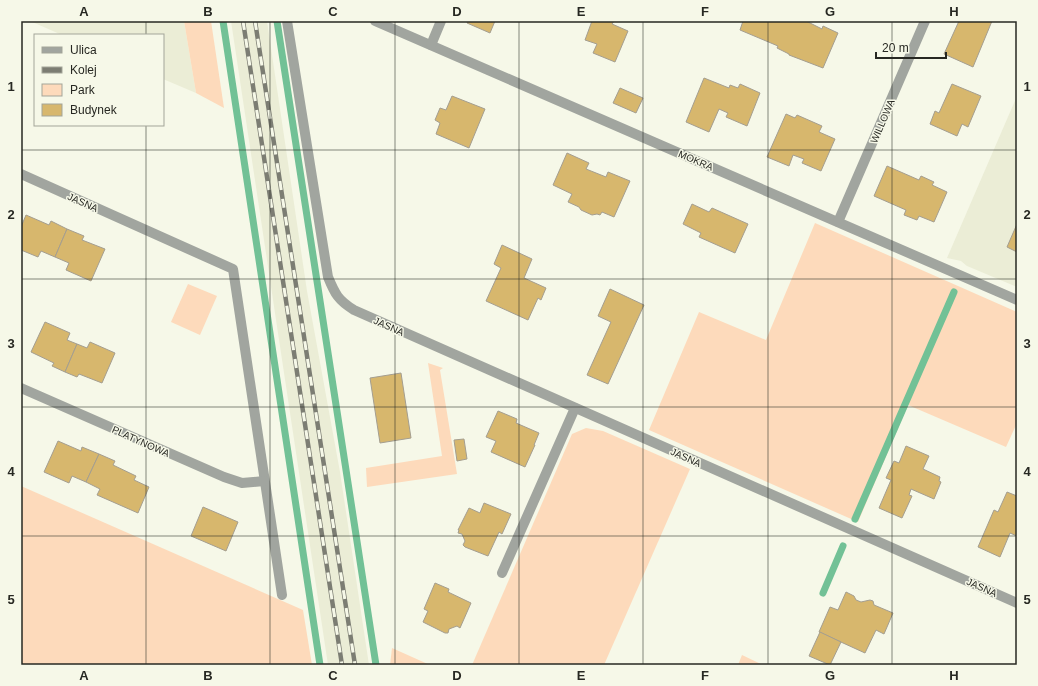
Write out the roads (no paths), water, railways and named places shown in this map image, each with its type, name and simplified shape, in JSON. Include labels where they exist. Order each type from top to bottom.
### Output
[{"type":"street","name":"JASNA","points":[[287,21],[328,277],[334,292],[344,303],[354,310],[1017,603]]},
{"type":"street","name":"MOKRA","points":[[375,21],[1017,300]]},
{"type":"street","points":[[431,45],[441,21]]},
{"type":"street","name":"WILLOWA","points":[[838,222],[925,21]]},
{"type":"street","name":"JASNA","points":[[21,174],[233,269],[264,481]]},
{"type":"street","name":"PLATYNOWA","points":[[21,388],[224,477],[242,483],[264,481]]},
{"type":"street","points":[[502,573],[575,408]]},
{"type":"street","points":[[264,481],[282,595]]},
{"type":"waterway","points":[[223,21],[320,665]]},
{"type":"waterway","points":[[277,21],[376,665]]},
{"type":"waterway","points":[[855,519],[954,292]]},
{"type":"waterway","points":[[823,593],[843,546]]},
{"type":"railway","points":[[243,21],[342,665]]},
{"type":"railway","points":[[255,21],[355,665]]}]
